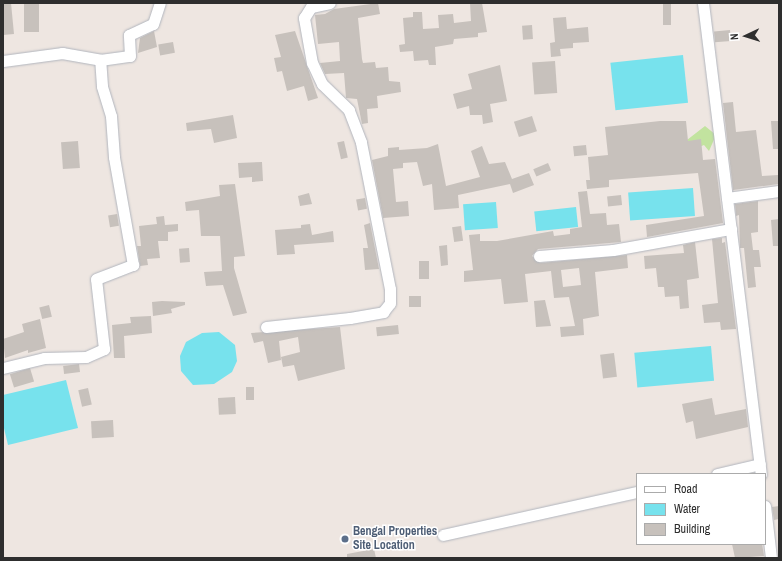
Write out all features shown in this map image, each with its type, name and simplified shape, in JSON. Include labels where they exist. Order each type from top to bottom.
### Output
[{"type":"street","points":[[3,61],[62,53],[100,60],[130,56],[129,34],[153,24],[160,3]]},
{"type":"street","points":[[266,327],[350,318],[383,312],[390,303],[390,289],[361,142],[349,110],[322,84],[312,63],[304,18],[311,7],[330,3]]},
{"type":"street","points":[[703,3],[760,469],[726,473]]},
{"type":"street","points":[[3,368],[44,358],[86,357],[104,349],[96,279],[133,265],[114,158],[111,116],[102,86],[100,60]]},
{"type":"street","points":[[727,198],[779,191]]},
{"type":"street","points":[[539,256],[613,250],[731,229]]},
{"type":"street","points":[[443,536],[636,492]]},
{"type":"street","points":[[766,513],[772,558]]},
{"type":"green space","points":[[705,126],[716,135],[709,151],[704,145],[689,151],[687,140]]},
{"type":"water","points":[[683,55],[688,103],[615,110],[610,63]]},
{"type":"water","points":[[693,188],[695,216],[630,220],[628,193]]},
{"type":"water","points":[[496,202],[498,228],[465,230],[463,204]]},
{"type":"water","points":[[576,207],[578,227],[536,231],[534,211]]},
{"type":"water","points":[[219,332],[235,345],[237,361],[232,372],[214,384],[193,385],[181,371],[180,356],[186,342],[202,333]]},
{"type":"water","points":[[711,346],[714,381],[637,388],[634,353]]},
{"type":"water","points":[[66,380],[78,428],[8,445],[3,424],[3,395]]},
{"type":"building","points":[[3,3],[11,3],[14,34],[3,35]]},
{"type":"building","points":[[24,3],[39,3],[39,32],[24,32]]},
{"type":"building","points":[[378,3],[380,14],[358,18],[363,63],[375,62],[376,68],[388,67],[389,81],[400,82],[401,92],[377,96],[378,108],[367,109],[368,123],[362,124],[357,99],[346,98],[344,73],[325,74],[320,63],[340,61],[339,42],[318,44],[315,15],[325,14],[334,9]]},
{"type":"building","points":[[470,3],[482,3],[487,32],[478,33],[478,37],[454,39],[453,44],[435,47],[436,65],[429,65],[428,60],[414,61],[413,51],[400,52],[399,45],[405,44],[403,18],[413,17],[413,12],[422,12],[423,29],[439,28],[438,15],[453,14],[454,23],[471,21]]},
{"type":"building","points":[[663,3],[671,3],[671,25],[663,25]]},
{"type":"building","points":[[566,17],[567,29],[588,27],[589,42],[573,43],[573,48],[560,49],[561,56],[551,57],[550,43],[555,42],[553,18]]},
{"type":"building","points":[[532,25],[533,39],[523,40],[522,26]]},
{"type":"building","points":[[730,30],[731,41],[715,42],[714,31]]},
{"type":"building","points":[[154,31],[157,47],[138,53],[140,38]]},
{"type":"building","points":[[295,31],[318,98],[308,101],[304,86],[287,91],[282,71],[277,72],[274,58],[281,57],[275,35]]},
{"type":"building","points":[[173,42],[175,53],[160,55],[158,45]]},
{"type":"building","points":[[555,61],[557,93],[534,95],[532,63]]},
{"type":"building","points":[[500,65],[507,101],[490,104],[493,122],[483,124],[482,115],[470,115],[469,106],[457,109],[453,94],[472,89],[468,74]]},
{"type":"building","points":[[733,102],[736,132],[756,130],[762,176],[778,175],[778,184],[733,190],[723,103]]},
{"type":"building","points":[[233,115],[237,138],[214,143],[211,129],[187,131],[186,123]]},
{"type":"building","points":[[532,116],[537,131],[519,137],[514,122]]},
{"type":"building","points":[[660,121],[686,121],[688,141],[701,139],[703,160],[715,159],[723,223],[647,237],[646,225],[704,216],[698,173],[609,180],[609,187],[587,189],[586,180],[590,180],[588,157],[608,155],[605,127]]},
{"type":"building","points":[[771,121],[779,121],[779,149],[773,149]]},
{"type":"building","points":[[78,141],[80,168],[63,169],[61,142]]},
{"type":"building","points":[[344,141],[348,158],[341,159],[337,143]]},
{"type":"building","points":[[438,144],[446,186],[480,177],[471,151],[482,146],[489,164],[505,162],[512,179],[529,173],[534,185],[513,193],[510,184],[458,195],[459,208],[434,210],[432,184],[423,186],[417,162],[403,163],[403,168],[393,169],[396,202],[408,201],[409,216],[383,218],[372,160],[388,156],[388,148],[399,147],[399,150],[427,148]]},
{"type":"building","points":[[586,145],[587,155],[574,156],[573,146]]},
{"type":"building","points":[[262,162],[263,181],[252,182],[252,177],[239,178],[238,163]]},
{"type":"building","points":[[548,163],[551,170],[536,177],[533,169]]},
{"type":"building","points":[[235,184],[245,256],[234,257],[234,268],[247,313],[233,316],[223,285],[206,286],[204,272],[222,271],[220,236],[201,236],[199,210],[186,211],[185,202],[220,196],[219,185]]},
{"type":"building","points":[[587,191],[590,214],[606,213],[607,225],[619,224],[621,242],[538,249],[532,256],[540,263],[627,255],[628,268],[595,272],[599,316],[583,319],[584,335],[561,337],[560,327],[575,326],[569,297],[554,298],[551,271],[525,274],[528,302],[504,304],[501,279],[464,282],[464,271],[473,270],[469,235],[480,234],[480,241],[497,241],[553,231],[554,236],[570,234],[570,229],[582,227],[578,192]],"holes":[[[579,268],[581,285],[563,287],[561,270]]]},
{"type":"building","points":[[309,193],[312,204],[300,206],[298,196]]},
{"type":"building","points":[[621,195],[622,205],[608,206],[607,196]]},
{"type":"building","points":[[365,198],[367,209],[358,210],[356,200]]},
{"type":"building","points":[[758,201],[758,232],[751,233],[753,250],[759,250],[761,267],[754,267],[756,287],[748,288],[744,248],[740,248],[739,215],[736,216],[735,204]]},
{"type":"building","points":[[117,214],[119,226],[110,227],[108,215]]},
{"type":"building","points":[[164,216],[165,225],[178,224],[178,231],[168,232],[168,241],[158,241],[160,258],[147,259],[148,265],[140,266],[137,246],[141,246],[139,226],[157,224],[156,217]]},
{"type":"building","points":[[779,219],[779,246],[773,246],[771,220]]},
{"type":"building","points":[[370,223],[379,269],[365,270],[363,248],[368,248],[364,225]]},
{"type":"building","points":[[310,224],[312,235],[333,231],[334,242],[294,245],[295,254],[277,255],[275,230],[301,228],[301,225]]},
{"type":"building","points":[[461,226],[463,241],[454,242],[452,227]]},
{"type":"building","points":[[722,238],[722,243],[725,242],[736,329],[721,330],[720,322],[704,323],[702,305],[718,303],[712,239]]},
{"type":"building","points":[[695,242],[699,278],[687,280],[689,308],[680,309],[679,296],[665,297],[664,287],[658,287],[656,268],[645,269],[644,256],[684,253],[683,245]]},
{"type":"building","points":[[447,245],[448,265],[441,266],[439,246]]},
{"type":"building","points":[[189,248],[190,262],[180,263],[179,249]]},
{"type":"building","points":[[419,261],[429,261],[429,279],[419,279]]},
{"type":"building","points":[[409,296],[421,296],[421,307],[409,307]]},
{"type":"building","points":[[545,300],[551,326],[536,327],[534,301]]},
{"type":"building","points":[[152,302],[185,302],[185,305],[171,309],[172,313],[153,316]]},
{"type":"building","points":[[49,305],[52,317],[42,319],[39,307]]},
{"type":"building","points":[[151,316],[152,333],[124,336],[125,358],[114,358],[112,325],[131,323],[130,317]]},
{"type":"building","points":[[40,319],[46,348],[28,353],[28,350],[5,358],[3,339],[24,332],[22,324]]},
{"type":"building","points":[[398,325],[399,334],[377,336],[376,327]]},
{"type":"building","points":[[340,327],[345,369],[298,381],[294,365],[283,367],[281,357],[300,352],[298,337],[279,341],[281,360],[268,363],[263,341],[254,343],[251,333]]},
{"type":"building","points":[[614,353],[617,377],[603,379],[600,355]]},
{"type":"building","points":[[79,364],[80,372],[64,374],[63,366]]},
{"type":"building","points":[[30,368],[34,381],[14,388],[10,374]]},
{"type":"building","points":[[246,387],[254,387],[254,400],[246,400]]},
{"type":"building","points":[[88,388],[92,405],[82,407],[78,390]]},
{"type":"building","points":[[235,397],[236,414],[219,415],[218,398]]},
{"type":"building","points":[[712,398],[715,415],[746,409],[748,427],[696,439],[693,421],[686,423],[682,404]]},
{"type":"building","points":[[113,420],[114,437],[92,438],[91,421]]},
{"type":"building","points":[[779,506],[779,519],[774,520],[772,507]]},
{"type":"building","points":[[732,545],[762,545],[764,556],[735,558]]},
{"type":"building","points":[[374,549],[376,558],[347,558],[347,554]]},
{"type":"place","name":"Bengal Properties Site Location","points":[[345,539]]}]
